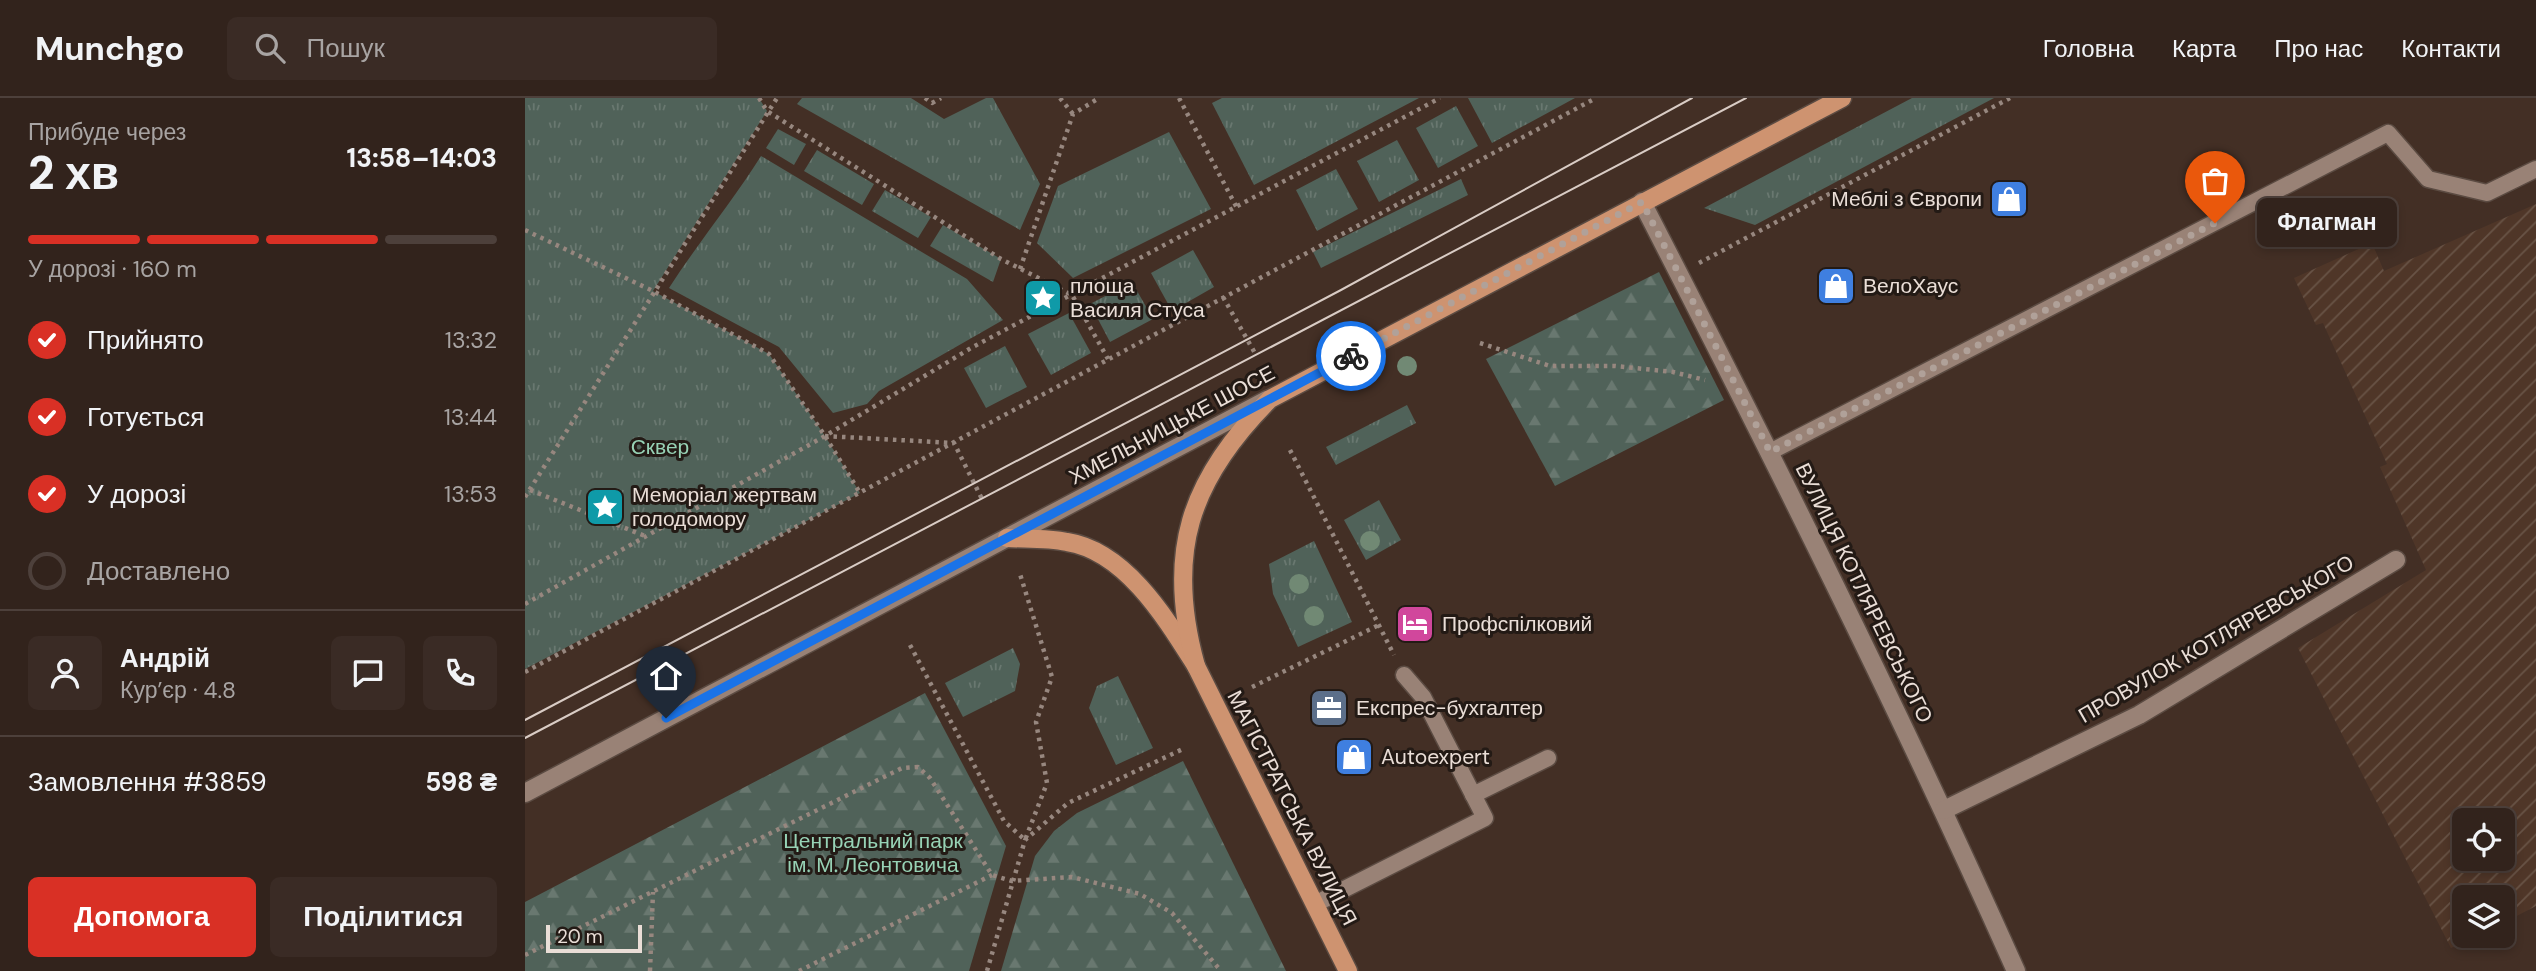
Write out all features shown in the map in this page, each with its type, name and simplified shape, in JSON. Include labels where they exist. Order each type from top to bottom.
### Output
[{"type":"main road","name":"ХМЕЛЬНИЦЬКЕ ШОСЕ","points":[[1270,399],[1842,98]]},
{"type":"main road","points":[[1196,666],[1185,626],[1182,584],[1188,532],[1197,501],[1215,463],[1240,429],[1270,399]]},
{"type":"main road","points":[[1007,538],[1069,542],[1100,554],[1123,570],[1174,631],[1196,666]]},
{"type":"main road","name":"МАГІСТРАТСЬКА ВУЛИЦЯ","points":[[1196,666],[1348,971]]},
{"type":"street","name":"ВУЛИЦЯ КОТЛЯРЕВСЬКОГО","points":[[1642,202],[1770,452],[1944,810],[2016,971]]},
{"type":"street","name":"ХМЕЛЬНИЦЬКЕ ШОСЕ","points":[[525,793],[1270,399]]},
{"type":"street","name":"ПРОВУЛОК КОТЛЯРЕВСЬКОГО","points":[[1944,810],[2139,715],[2396,560]]},
{"type":"lane","points":[[1770,452],[2388,133],[2428,180],[2487,193],[2536,169]]},
{"type":"lane","points":[[1315,904],[1485,817],[1423,697],[1404,675]]},
{"type":"lane","points":[[1473,795],[1548,758]]},
{"type":"path","points":[[759,98],[767,111],[1020,270],[1072,295],[1108,359]]},
{"type":"path","points":[[525,497],[767,111],[778,98]]},
{"type":"path","points":[[925,98],[932,103],[941,98]]},
{"type":"path","points":[[1060,98],[1073,114]]},
{"type":"path","points":[[1020,270],[1073,114],[1099,98]]},
{"type":"path","points":[[1179,98],[1237,208]]},
{"type":"path","points":[[525,604],[825,436],[971,348],[1440,98]]},
{"type":"path","points":[[525,672],[1596,98]]},
{"type":"path","points":[[1679,274],[2010,98]]},
{"type":"path","points":[[525,230],[653,291],[769,354],[860,493]]},
{"type":"path","points":[[1223,297],[1256,355]]},
{"type":"path","points":[[1480,344],[1550,366],[1615,366],[1674,372],[1738,390]]},
{"type":"path","points":[[825,436],[954,443]]},
{"type":"path","points":[[954,443],[982,499]]},
{"type":"path","points":[[1290,450],[1404,675]]},
{"type":"path","points":[[530,491],[646,536]]},
{"type":"path","points":[[987,971],[1025,840],[1047,783],[1036,722],[1052,677],[1020,573]]},
{"type":"path","points":[[1252,687],[1379,625]]},
{"type":"path","points":[[910,645],[1005,821],[1025,840]]},
{"type":"path","points":[[1025,840],[1068,803],[1185,748]]},
{"type":"path","points":[[525,955],[902,768],[918,767],[930,778],[992,876]]},
{"type":"path","points":[[799,971],[992,876],[1012,881],[1072,877],[1140,894],[1172,913],[1221,971]]},
{"type":"path","points":[[650,971],[653,892]]},
{"type":"shaded area","points":[[2536,204],[2536,906],[2515,917],[2515,885],[2452,885],[2451,948],[2298,648],[2426,570],[2380,467],[2387,464],[2323,323],[2316,325],[2294,278],[2372,243],[2384,271]]},
{"type":"green space","name":"Сквер","points":[[525,98],[759,98],[767,111],[653,291],[769,354],[860,493],[525,669]]},
{"type":"green space","points":[[802,98],[911,98],[944,119],[986,98],[993,98],[1040,184],[1020,230],[797,104]]},
{"type":"green space","points":[[1222,98],[1419,98],[1254,185],[1212,103]]},
{"type":"green space","points":[[1468,98],[1575,98],[1492,143]]},
{"type":"green space","points":[[1912,98],[1994,98],[1755,225],[1704,208]]},
{"type":"green space","points":[[1456,106],[1478,146],[1438,168],[1416,128]]},
{"type":"green space","points":[[778,129],[806,144],[794,165],[766,148]]},
{"type":"green space","points":[[1169,132],[1211,209],[1073,278],[1037,243],[1058,186]]},
{"type":"green space","points":[[1397,140],[1419,180],[1379,202],[1357,161]]},
{"type":"green space","points":[[817,150],[874,184],[862,205],[804,171]]},
{"type":"green space","points":[[761,156],[967,279],[1003,320],[879,391],[867,404],[833,413],[779,347],[669,288]]},
{"type":"green space","points":[[1336,169],[1358,209],[1317,231],[1296,190]]},
{"type":"green space","points":[[1461,179],[1468,195],[1321,268],[1313,252]]},
{"type":"green space","points":[[885,190],[931,217],[918,238],[872,211]]},
{"type":"green space","points":[[943,225],[1001,259],[993,282],[930,246]]},
{"type":"green space","points":[[1193,250],[1214,287],[1172,311],[1151,273]]},
{"type":"green space","points":[[1659,272],[1724,400],[1555,486],[1486,359]]},
{"type":"green space","points":[[1132,282],[1153,319],[1110,342],[1090,304]]},
{"type":"green space","points":[[1069,313],[1091,353],[1051,375],[1028,334]]},
{"type":"green space","points":[[1005,346],[1027,387],[986,408],[964,368]]},
{"type":"green space","points":[[1407,405],[1416,423],[1336,465],[1326,447]]},
{"type":"green space","points":[[1379,500],[1401,540],[1366,560],[1344,520]]},
{"type":"green space","points":[[1314,541],[1352,622],[1298,647],[1273,594],[1269,564]]},
{"type":"green space","points":[[1013,648],[1020,664],[1015,691],[963,717],[945,683]]},
{"type":"green space","points":[[1118,676],[1153,748],[1116,765],[1089,708],[1097,686]]},
{"type":"green space","name":"Центральний парк ім. М. Леонтовича","points":[[925,693],[1006,846],[969,971],[525,971],[525,902]]},
{"type":"green space","points":[[1183,761],[1286,971],[1001,971],[1035,856],[1054,831],[1077,813]]},
{"type":"tram line","points":[[525,720],[1341,290],[1692,98]]},
{"type":"tram line","points":[[525,738],[1746,98]]},
{"type":"way so far","points":[[1351,356],[1642,202],[1770,452],[2215,223]]},
{"type":"place","name":"Меблі з Європи","points":[[2009,199]]},
{"type":"place","name":"Флагман","points":[[2215,223]]},
{"type":"place","name":"ВелоХаус","points":[[1836,286]]},
{"type":"place","name":"площа Василя Стуса","points":[[1043,298]]},
{"type":"place","name":"Меморіал жертвам голодомору","points":[[605,507]]},
{"type":"place","name":"Профспілковий","points":[[1415,624]]},
{"type":"place","name":"Експрес-бухгалтер","points":[[1329,708]]},
{"type":"place","name":"Autoexpert","points":[[1354,757]]},
{"type":"route","points":[[666,718],[1351,356]]}]
